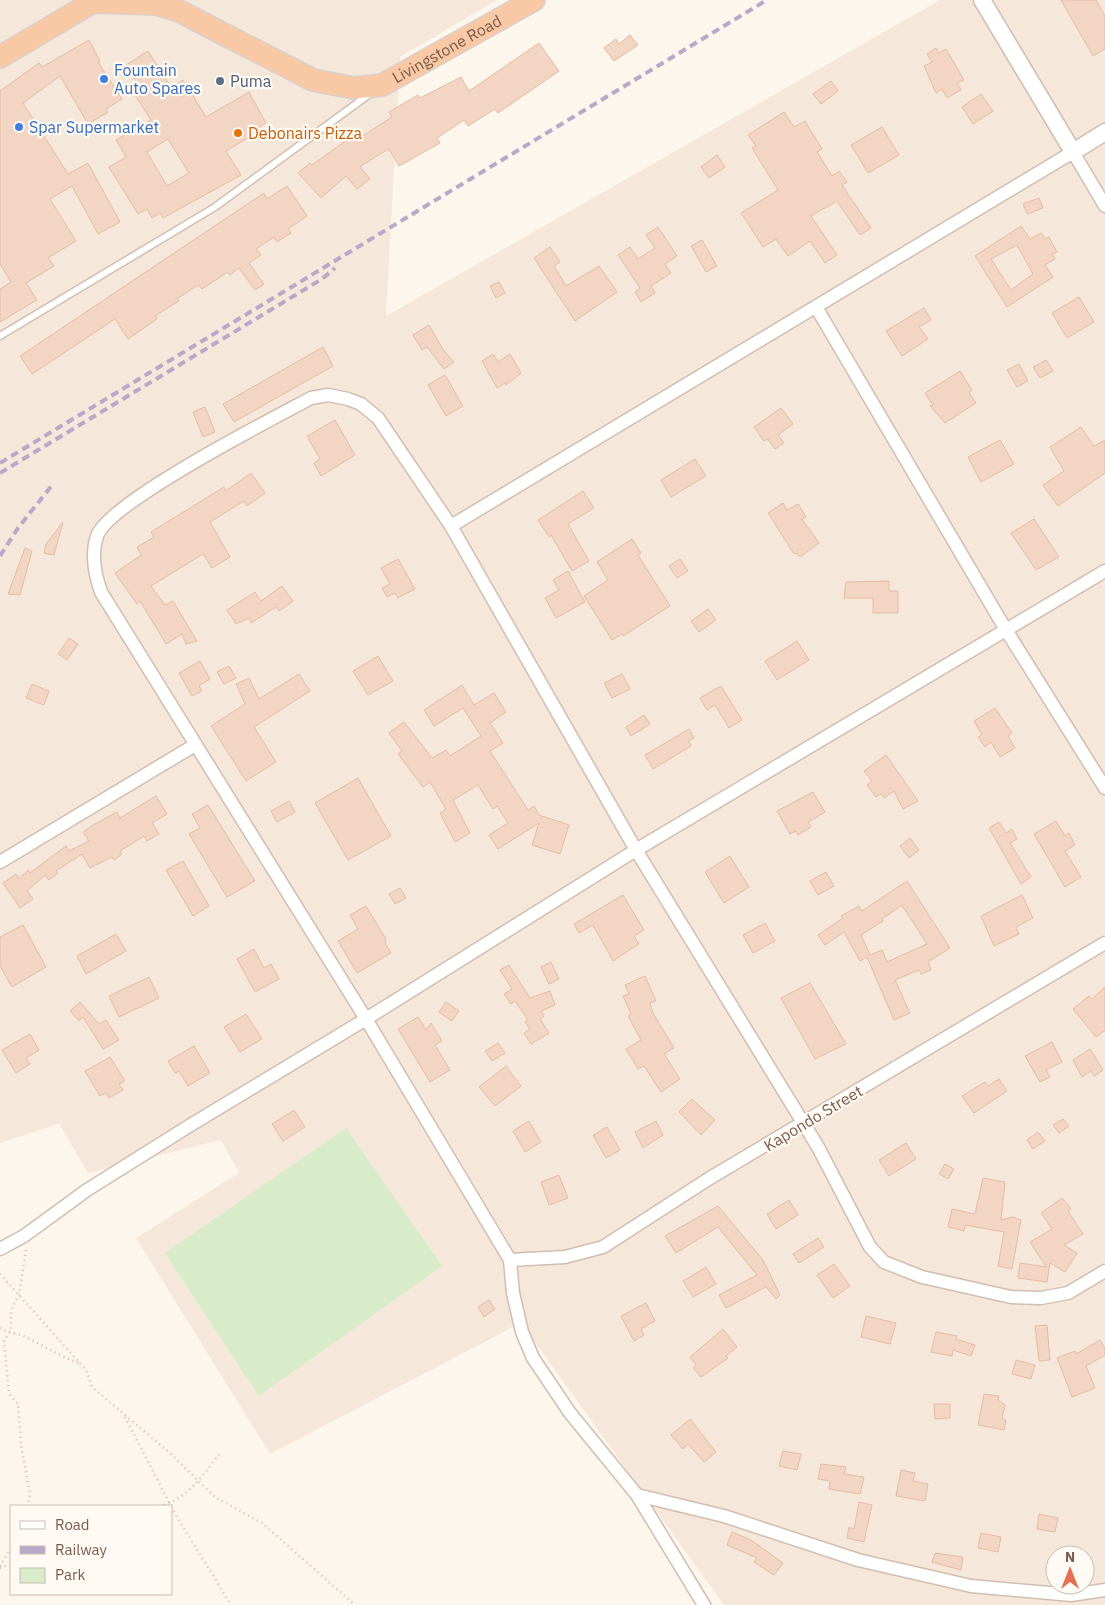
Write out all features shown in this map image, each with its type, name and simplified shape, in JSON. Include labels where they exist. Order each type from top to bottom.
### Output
[{"type":"highway","name":"Livingstone Road","points":[[0,56],[94,1],[180,5],[313,80],[354,88],[382,85],[534,0]]},
{"type":"street","points":[[982,0],[1105,206]]},
{"type":"street","points":[[451,526],[1105,132]]},
{"type":"street","points":[[816,307],[1006,630],[1105,788]]},
{"type":"street","points":[[704,1605],[637,1495],[570,1413],[533,1358],[522,1332],[513,1293],[510,1260],[366,1019],[101,592],[95,576],[97,536],[115,514],[148,489],[310,398],[328,396],[348,399],[361,404],[378,418],[451,526],[636,850],[804,1123],[870,1247],[884,1262],[930,1279],[1012,1297],[1041,1298],[1068,1293],[1105,1271]]},
{"type":"street","points":[[0,1249],[24,1236],[87,1190],[366,1019],[636,850],[1105,571]]},
{"type":"street","points":[[0,862],[195,745]]},
{"type":"street","name":"Kapondo Street","points":[[510,1260],[565,1257],[603,1247],[710,1178],[1105,943]]},
{"type":"street","points":[[637,1495],[724,1516],[858,1560],[962,1584],[1071,1595],[1105,1590]]},
{"type":"lane","points":[[0,336],[215,207],[325,124],[382,85]]},
{"type":"path","points":[[24,1236],[26,1248],[19,1295],[11,1310],[9,1333],[4,1341],[7,1356],[6,1381],[9,1394],[18,1404],[21,1445],[30,1493],[28,1505]]},
{"type":"path","points":[[0,1274],[86,1370],[92,1388],[199,1479],[202,1484],[225,1504],[262,1523],[355,1605]]},
{"type":"path","points":[[0,1328],[9,1333],[23,1336],[51,1352],[80,1363]]},
{"type":"path","points":[[125,1417],[169,1505]]},
{"type":"path","points":[[171,1505],[192,1488],[220,1453]]},
{"type":"path","points":[[172,1509],[231,1605]]},
{"type":"path","points":[[0,1567],[10,1550]]},
{"type":"shaded area","points":[[0,0],[497,0],[400,57],[386,316],[940,0],[1105,0],[1105,1605],[724,1605],[521,1323],[270,1454],[136,1238],[239,1173],[221,1140],[88,1173],[59,1124],[0,1143]]},
{"type":"green space","points":[[346,1128],[442,1266],[259,1396],[165,1253]]},
{"type":"building","points":[[1061,0],[1096,0],[1105,16],[1105,49],[1093,56]]},
{"type":"building","points":[[630,35],[638,45],[614,61],[604,48],[616,39],[619,44]]},
{"type":"building","points":[[89,40],[100,61],[98,62],[122,99],[106,109],[108,112],[88,124],[60,76],[23,103],[68,174],[88,163],[120,222],[98,234],[72,186],[50,199],[76,241],[48,258],[54,266],[26,283],[37,300],[0,322],[0,289],[11,282],[0,264],[0,91],[39,63],[42,67]]},
{"type":"building","points":[[539,43],[559,71],[498,113],[495,109],[468,126],[464,120],[437,138],[440,143],[399,166],[389,149],[360,167],[370,179],[357,189],[346,176],[321,198],[298,173],[358,132],[361,137],[392,117],[389,112],[418,95],[420,98],[461,77],[469,91]]},
{"type":"building","points":[[936,48],[939,53],[946,49],[964,80],[957,83],[961,90],[947,98],[942,89],[936,93],[924,66],[932,62],[927,54]]},
{"type":"building","points":[[148,51],[171,87],[183,80],[206,117],[249,92],[266,123],[250,133],[251,136],[226,151],[241,175],[163,218],[160,213],[152,218],[147,209],[138,214],[109,167],[126,157],[116,140],[151,120],[132,90],[139,86],[126,65]],"holes":[[[168,139],[189,173],[167,186],[147,152]]]},
{"type":"building","points":[[831,81],[838,91],[821,104],[813,94]]},
{"type":"building","points":[[981,94],[993,111],[973,124],[962,107]]},
{"type":"building","points":[[784,112],[794,127],[805,121],[822,149],[817,152],[832,176],[839,171],[847,182],[842,185],[871,228],[860,235],[837,201],[811,216],[837,255],[825,263],[810,241],[788,256],[776,239],[763,247],[741,213],[778,190],[752,148],[756,146],[748,135]]},
{"type":"building","points":[[882,127],[899,155],[868,173],[851,145]]},
{"type":"building","points":[[717,155],[725,167],[709,178],[701,167]]},
{"type":"building","points":[[287,186],[307,216],[288,229],[291,233],[277,242],[274,237],[256,249],[261,255],[249,263],[264,284],[255,290],[239,268],[230,275],[228,272],[202,289],[198,285],[177,299],[179,301],[155,316],[157,319],[128,339],[115,319],[32,374],[20,356],[264,193],[267,199]]},
{"type":"building","points":[[1039,198],[1043,208],[1027,214],[1023,204]]},
{"type":"building","points":[[1021,226],[1030,239],[1041,233],[1045,239],[1049,237],[1057,252],[1052,254],[1055,259],[1045,265],[1053,277],[1007,307],[975,256]],"holes":[[[1017,245],[1033,274],[1011,290],[991,259]]]},
{"type":"building","points":[[658,227],[677,256],[665,264],[671,273],[651,286],[655,293],[641,302],[635,292],[640,288],[618,255],[630,247],[638,259],[655,248],[646,235]]},
{"type":"building","points":[[702,240],[717,266],[706,272],[691,246]]},
{"type":"building","points":[[550,247],[560,262],[554,266],[566,286],[599,266],[617,292],[575,321],[534,258]]},
{"type":"building","points":[[499,282],[505,293],[496,298],[490,286]]},
{"type":"building","points":[[1079,297],[1094,322],[1067,338],[1052,313]]},
{"type":"building","points":[[924,308],[931,320],[919,327],[928,339],[902,356],[886,331]]},
{"type":"building","points":[[429,325],[444,351],[454,362],[444,369],[427,347],[422,350],[413,335]]},
{"type":"building","points":[[323,347],[333,366],[234,422],[223,404]]},
{"type":"building","points":[[493,354],[498,362],[510,354],[521,373],[506,385],[505,383],[497,388],[482,361]]},
{"type":"building","points":[[1046,360],[1053,371],[1040,378],[1033,367]]},
{"type":"building","points":[[1019,364],[1028,381],[1017,387],[1007,370]]},
{"type":"building","points":[[960,371],[972,390],[969,393],[976,403],[945,423],[930,406],[933,405],[925,393]]},
{"type":"building","points":[[445,375],[463,406],[446,416],[428,385]]},
{"type":"building","points":[[205,407],[215,432],[203,437],[193,412]]},
{"type":"building","points":[[781,408],[793,424],[778,435],[784,443],[775,449],[768,439],[764,441],[754,427]]},
{"type":"building","points":[[335,420],[355,455],[321,476],[314,463],[320,459],[307,436]]},
{"type":"building","points":[[1081,427],[1094,446],[1105,440],[1105,473],[1058,506],[1043,485],[1064,471],[1050,447]]},
{"type":"building","points":[[1000,440],[1014,464],[981,482],[968,457]]},
{"type":"building","points":[[695,459],[706,476],[671,497],[661,480]]},
{"type":"building","points":[[251,473],[265,493],[247,506],[244,501],[210,522],[230,557],[212,568],[203,554],[151,586],[165,605],[173,601],[197,641],[186,644],[182,634],[166,644],[140,601],[137,604],[115,573],[141,555],[137,547],[154,537],[151,532],[224,487],[226,491]]},
{"type":"building","points":[[583,491],[594,508],[568,524],[589,561],[572,571],[551,535],[549,537],[538,520]]},
{"type":"building","points":[[783,503],[787,510],[798,504],[806,517],[802,519],[819,543],[800,557],[797,553],[794,554],[768,513]]},
{"type":"building","points":[[1034,519],[1059,557],[1036,570],[1011,533]]},
{"type":"building","points":[[63,522],[54,555],[44,553],[46,544]]},
{"type":"building","points":[[632,539],[641,553],[638,555],[670,606],[623,636],[622,634],[612,640],[584,596],[608,580],[597,562]]},
{"type":"building","points":[[25,548],[32,551],[20,595],[8,594]]},
{"type":"building","points":[[398,559],[415,589],[398,598],[395,593],[387,597],[382,588],[390,584],[381,568]]},
{"type":"building","points":[[680,559],[688,571],[677,578],[669,566]]},
{"type":"building","points":[[568,571],[585,602],[556,618],[545,598],[559,590],[553,580]]},
{"type":"building","points":[[889,581],[889,591],[898,591],[898,613],[873,613],[873,598],[844,598],[846,582]]},
{"type":"building","points":[[282,586],[293,601],[279,611],[276,607],[251,623],[249,618],[236,624],[227,610],[255,592],[261,601]]},
{"type":"building","points":[[708,609],[716,620],[699,632],[691,621]]},
{"type":"building","points":[[69,638],[78,644],[67,660],[58,654]]},
{"type":"building","points":[[797,641],[809,660],[777,680],[765,661]]},
{"type":"building","points":[[378,656],[393,681],[368,695],[353,671]]},
{"type":"building","points":[[200,661],[210,679],[199,686],[202,691],[192,696],[179,673]]},
{"type":"building","points":[[229,666],[236,678],[224,684],[217,672]]},
{"type":"building","points":[[299,674],[310,691],[254,727],[276,762],[246,781],[211,726],[245,704],[236,684],[249,678],[259,699]]},
{"type":"building","points":[[622,674],[630,689],[612,698],[604,683]]},
{"type":"building","points":[[32,684],[49,691],[44,705],[26,698]]},
{"type":"building","points":[[462,685],[474,705],[494,693],[506,712],[490,723],[503,743],[490,751],[528,810],[534,806],[539,815],[569,825],[560,854],[532,845],[539,823],[498,849],[489,835],[508,823],[497,806],[493,809],[478,785],[453,800],[470,833],[455,842],[440,813],[446,809],[430,782],[423,787],[398,754],[402,751],[389,733],[404,722],[432,758],[446,750],[450,756],[481,736],[463,708],[434,726],[424,710]]},
{"type":"building","points":[[721,686],[742,720],[729,728],[715,705],[707,710],[700,698]]},
{"type":"building","points":[[995,708],[1012,733],[1008,736],[1015,748],[1000,757],[991,742],[985,747],[978,737],[982,735],[974,721]]},
{"type":"building","points":[[644,715],[650,724],[631,736],[626,727]]},
{"type":"building","points":[[689,729],[694,738],[688,741],[691,746],[653,769],[645,755]]},
{"type":"building","points":[[886,755],[918,801],[903,809],[894,791],[884,798],[881,794],[876,797],[867,785],[872,781],[864,771]]},
{"type":"building","points":[[358,778],[391,836],[348,860],[315,803]]},
{"type":"building","points":[[813,792],[825,812],[808,822],[811,827],[798,835],[796,831],[790,834],[777,811]]},
{"type":"building","points":[[156,796],[167,814],[152,823],[159,834],[147,841],[144,836],[120,851],[122,854],[114,860],[112,857],[90,868],[82,854],[56,871],[58,873],[49,880],[45,875],[27,891],[33,899],[20,908],[3,883],[16,874],[19,879],[28,870],[30,873],[66,846],[69,851],[89,841],[83,832],[93,825],[117,812],[120,818]]},
{"type":"building","points":[[289,801],[295,812],[277,822],[271,811]]},
{"type":"building","points":[[208,805],[255,881],[227,897],[189,834],[200,828],[192,814]]},
{"type":"building","points":[[1056,821],[1065,836],[1069,833],[1075,845],[1065,851],[1081,877],[1065,887],[1034,834]]},
{"type":"building","points":[[999,822],[1006,833],[1012,829],[1017,839],[1010,843],[1031,877],[1021,884],[989,828]]},
{"type":"building","points":[[910,838],[919,850],[909,858],[900,846]]},
{"type":"building","points":[[730,856],[749,887],[724,903],[705,872]]},
{"type":"building","points":[[183,861],[209,906],[193,916],[166,870]]},
{"type":"building","points":[[826,872],[834,886],[818,895],[810,881]]},
{"type":"building","points":[[907,881],[950,948],[928,962],[931,970],[921,974],[919,970],[895,980],[910,1013],[894,1020],[867,957],[860,961],[844,932],[825,945],[818,935],[843,918],[841,916],[859,906],[862,911]],"holes":[[[902,905],[927,944],[887,962],[882,950],[870,955],[861,935],[883,921],[882,919]]]},
{"type":"building","points":[[400,888],[406,898],[395,904],[389,894]]},
{"type":"building","points":[[623,895],[644,930],[634,936],[639,944],[613,961],[593,925],[579,933],[574,924]]},
{"type":"building","points":[[1022,895],[1033,918],[1016,927],[1019,934],[994,946],[981,916]]},
{"type":"building","points":[[366,906],[386,939],[385,943],[391,953],[357,973],[338,941],[358,929],[350,915]]},
{"type":"building","points":[[765,923],[775,941],[753,953],[743,935]]},
{"type":"building","points":[[23,925],[46,967],[12,987],[0,966],[0,937]]},
{"type":"building","points":[[116,934],[126,951],[86,974],[77,956]]},
{"type":"building","points":[[254,949],[264,968],[271,964],[279,979],[255,992],[237,959]]},
{"type":"building","points":[[551,962],[559,979],[549,984],[541,967]]},
{"type":"building","points":[[509,965],[530,998],[550,991],[555,1005],[541,1011],[544,1016],[540,1019],[549,1033],[531,1044],[524,1033],[530,1029],[525,1022],[528,1020],[515,1001],[511,1004],[504,994],[512,989],[500,970]]},
{"type":"building","points":[[645,976],[656,1001],[650,1003],[653,1013],[674,1048],[664,1054],[680,1079],[661,1092],[644,1066],[638,1069],[626,1049],[641,1040],[628,1016],[631,1014],[623,996],[629,994],[625,985]]},
{"type":"building","points":[[149,977],[159,998],[119,1017],[109,996]]},
{"type":"building","points":[[810,983],[846,1044],[815,1059],[781,998]]},
{"type":"building","points":[[1105,987],[1105,1030],[1096,1037],[1073,1009],[1089,996],[1092,999]]},
{"type":"building","points":[[80,1002],[99,1024],[106,1020],[119,1040],[103,1049],[83,1017],[79,1021],[70,1011]]},
{"type":"building","points":[[446,1002],[459,1011],[452,1021],[439,1012]]},
{"type":"building","points":[[246,1014],[262,1039],[240,1052],[224,1027]]},
{"type":"building","points":[[418,1017],[426,1030],[431,1023],[442,1041],[435,1045],[450,1070],[430,1082],[398,1029]]},
{"type":"building","points":[[30,1034],[39,1050],[26,1058],[30,1064],[16,1073],[2,1050]]},
{"type":"building","points":[[1052,1042],[1062,1062],[1046,1070],[1050,1077],[1040,1082],[1025,1056]]},
{"type":"building","points":[[498,1043],[505,1053],[492,1061],[485,1051]]},
{"type":"building","points":[[194,1046],[210,1073],[188,1086],[179,1071],[175,1073],[168,1061]]},
{"type":"building","points":[[1090,1049],[1103,1070],[1094,1076],[1091,1071],[1082,1077],[1073,1060]]},
{"type":"building","points":[[110,1057],[125,1081],[119,1084],[123,1090],[109,1098],[106,1093],[100,1096],[85,1071]]},
{"type":"building","points":[[506,1066],[521,1086],[495,1106],[479,1087]]},
{"type":"building","points":[[999,1079],[1007,1091],[974,1113],[962,1096],[985,1082],[988,1086]]},
{"type":"building","points":[[692,1099],[715,1120],[701,1135],[679,1112]]},
{"type":"building","points":[[294,1110],[305,1127],[283,1141],[272,1124]]},
{"type":"building","points":[[1063,1119],[1069,1126],[1059,1133],[1053,1125]]},
{"type":"building","points":[[529,1121],[541,1142],[525,1152],[513,1131]]},
{"type":"building","points":[[656,1121],[663,1135],[643,1148],[635,1132]]},
{"type":"building","points":[[607,1127],[620,1150],[606,1158],[593,1135]]},
{"type":"building","points":[[1038,1132],[1045,1141],[1033,1149],[1027,1140]]},
{"type":"building","points":[[906,1143],[916,1159],[889,1176],[879,1160]]},
{"type":"building","points":[[945,1164],[954,1169],[948,1179],[939,1174]]},
{"type":"building","points":[[559,1175],[568,1198],[549,1205],[541,1182]]},
{"type":"building","points":[[983,1178],[1005,1182],[1001,1220],[1013,1217],[1021,1220],[1012,1269],[998,1266],[1004,1232],[965,1225],[964,1231],[948,1227],[952,1209],[975,1214]]},
{"type":"building","points":[[1062,1198],[1071,1209],[1068,1211],[1083,1234],[1064,1245],[1077,1253],[1065,1272],[1050,1263],[1047,1282],[1018,1278],[1020,1263],[1046,1267],[1030,1242],[1052,1229],[1041,1213]]},
{"type":"building","points":[[789,1200],[798,1215],[776,1229],[767,1214]]},
{"type":"building","points":[[718,1206],[763,1260],[780,1295],[776,1299],[766,1287],[726,1308],[719,1295],[757,1275],[718,1227],[676,1253],[665,1236]]},
{"type":"building","points":[[818,1238],[824,1247],[799,1263],[793,1254]]},
{"type":"building","points":[[834,1264],[850,1286],[833,1298],[817,1275]]},
{"type":"building","points":[[706,1267],[716,1284],[693,1297],[683,1281]]},
{"type":"building","points":[[489,1300],[495,1309],[484,1317],[478,1307]]},
{"type":"building","points":[[646,1303],[655,1321],[641,1329],[644,1335],[634,1341],[621,1316]]},
{"type":"building","points":[[866,1316],[896,1323],[890,1344],[861,1337]]},
{"type":"building","points":[[1047,1325],[1050,1360],[1039,1361],[1035,1326]]},
{"type":"building","points":[[723,1329],[737,1347],[726,1356],[728,1358],[701,1377],[693,1368],[696,1365],[690,1357]]},
{"type":"building","points":[[936,1332],[957,1336],[956,1339],[975,1345],[971,1356],[953,1350],[952,1356],[931,1352]]},
{"type":"building","points":[[1100,1340],[1105,1348],[1105,1355],[1086,1366],[1095,1388],[1072,1397],[1057,1358],[1075,1351],[1076,1354]]},
{"type":"building","points":[[1016,1360],[1035,1365],[1031,1379],[1012,1374]]},
{"type":"building","points":[[984,1394],[999,1396],[998,1400],[1005,1405],[1002,1419],[1006,1420],[1004,1430],[978,1425]]},
{"type":"building","points":[[934,1404],[950,1404],[950,1418],[935,1419]]},
{"type":"building","points":[[690,1419],[716,1452],[704,1462],[688,1444],[683,1449],[671,1435]]},
{"type":"building","points":[[783,1451],[801,1454],[797,1470],[779,1466]]},
{"type":"building","points":[[821,1464],[846,1467],[844,1474],[864,1477],[860,1494],[829,1489],[830,1481],[818,1479]]},
{"type":"building","points":[[901,1470],[915,1473],[913,1481],[928,1484],[925,1501],[896,1496]]},
{"type":"building","points":[[859,1502],[872,1505],[864,1542],[847,1538],[849,1527],[854,1529]]},
{"type":"building","points":[[1039,1514],[1058,1518],[1055,1532],[1037,1529]]},
{"type":"building","points":[[732,1532],[751,1540],[783,1563],[774,1575],[754,1562],[757,1558],[727,1545]]},
{"type":"building","points":[[981,1533],[1001,1537],[998,1552],[978,1548]]},
{"type":"building","points":[[935,1553],[963,1557],[961,1570],[932,1562]]},
{"type":"railway","points":[[0,463],[767,0]]},
{"type":"railway","points":[[0,473],[322,279],[335,268]]},
{"type":"railway","points":[[0,556],[18,528],[53,484]]},
{"type":"place","name":"Fountain Auto Spares","points":[[104,79]]},
{"type":"place","name":"Puma","points":[[220,81]]},
{"type":"place","name":"Spar Supermarket","points":[[19,127]]},
{"type":"place","name":"Debonairs Pizza","points":[[238,133]]}]
